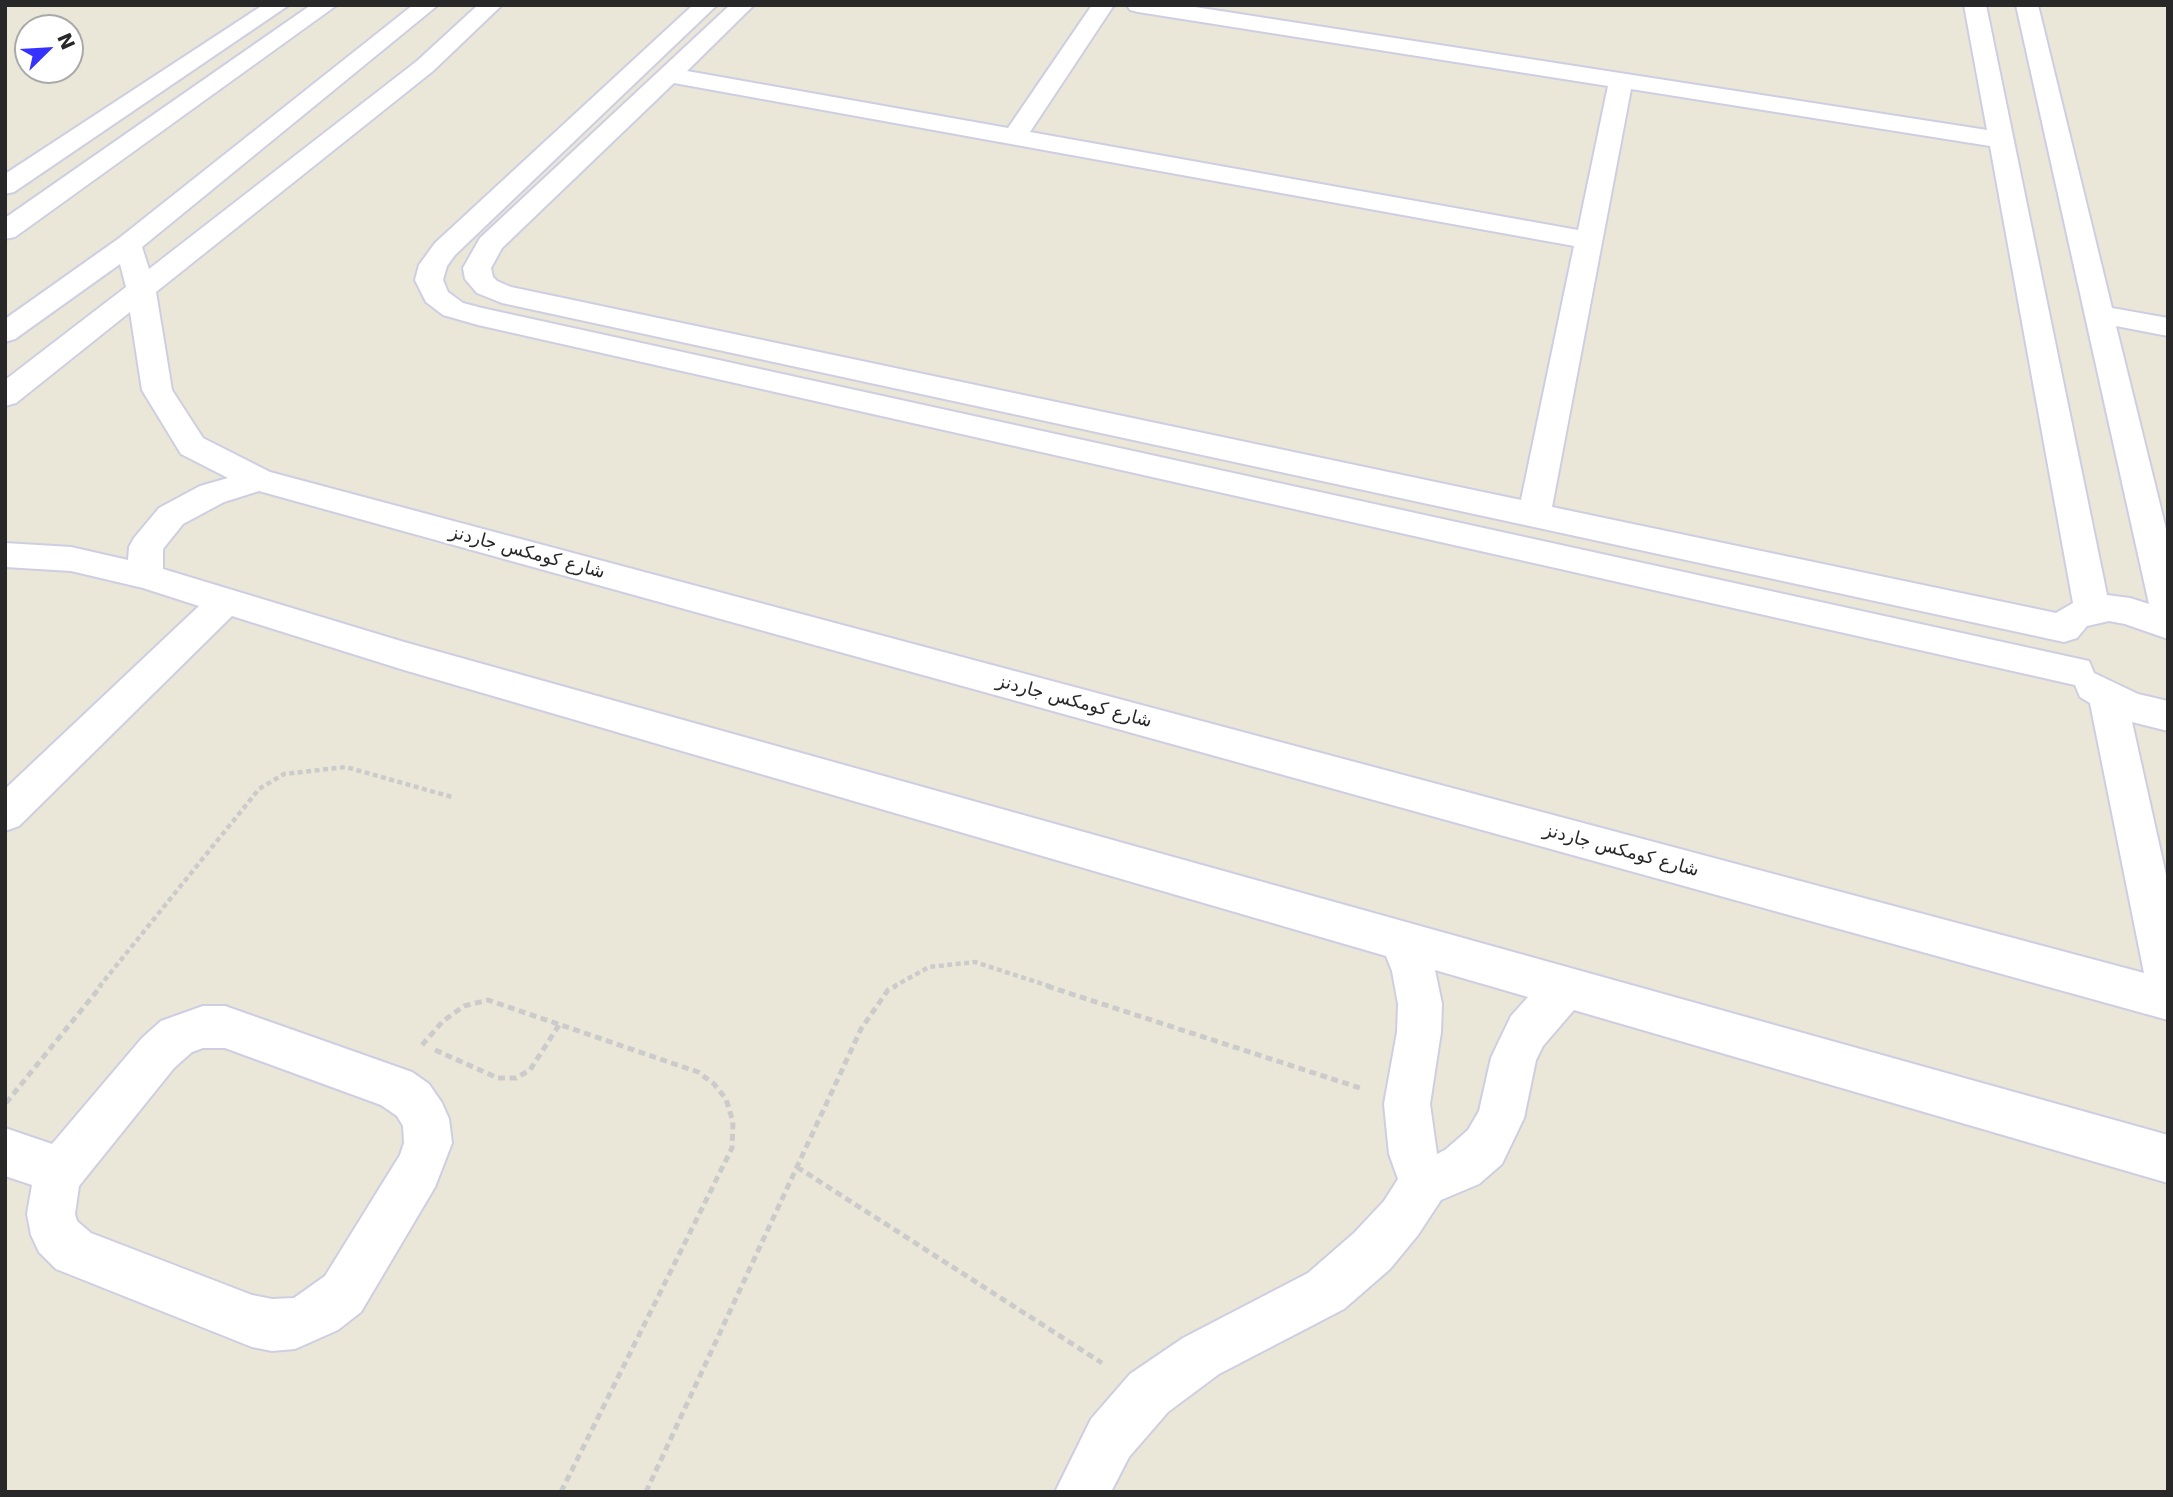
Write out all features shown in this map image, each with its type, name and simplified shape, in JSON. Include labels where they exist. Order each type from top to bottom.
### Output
[{"type":"street","points":[[5,186],[278,5]]},
{"type":"street","points":[[5,231],[326,5]]},
{"type":"street","points":[[5,333],[128,245],[428,5]]},
{"type":"street","points":[[5,396],[425,66],[491,5]]},
{"type":"street","points":[[706,5],[445,249],[433,265],[429,280],[436,296],[453,309],[478,316],[2076,671]]},
{"type":"street","points":[[743,5],[490,244],[477,268],[479,279],[487,288],[502,294],[1534,516],[2078,619],[2109,608],[2130,611],[2168,626]]},
{"type":"street","points":[[1014,137],[1103,5]]},
{"type":"street","points":[[1138,5],[2001,139]]},
{"type":"street","points":[[1975,5],[2001,139],[2078,619],[2062,642],[2066,656],[2076,671],[2107,696],[2129,708],[2168,716]]},
{"type":"street","points":[[2026,5],[2168,611]]},
{"type":"street","points":[[368,55],[425,66]]},
{"type":"street","points":[[671,75],[1589,240]]},
{"type":"street","points":[[1534,516],[1621,80]]},
{"type":"street","name":"شارع كومكس جاردنز","points":[[128,245],[141,290],[157,390],[192,446],[259,480],[2168,1000]]},
{"type":"street","points":[[2099,314],[2168,327]]},
{"type":"street","points":[[145,576],[146,547],[171,516],[212,494],[259,480]]},
{"type":"street","points":[[5,555],[71,559],[145,576],[404,656],[2168,1159]]},
{"type":"street","points":[[5,814],[226,601]]},
{"type":"street","points":[[2107,696],[2168,983]]},
{"type":"street","points":[[1402,940],[1414,971],[1420,1004],[1419,1032],[1408,1104],[1413,1154],[1424,1183]]},
{"type":"street","points":[[1082,1492],[1110,1438],[1149,1392],[1201,1356],[1326,1290],[1372,1251],[1401,1218],[1424,1183],[1462,1167],[1485,1147],[1501,1118],[1514,1058],[1527,1031],[1545,1008],[1567,987]]},
{"type":"street","points":[[203,1027],[225,1027],[396,1088],[413,1100],[426,1119],[428,1143],[418,1170],[343,1293],[320,1312],[295,1323],[272,1325],[251,1321],[74,1251],[56,1235],[51,1214],[53,1192],[61,1171],[158,1053],[177,1036],[203,1027]]},
{"type":"street","points":[[5,1152],[61,1171]]},
{"type":"path","points":[[5,1103],[259,789],[285,774],[345,767],[452,797]]},
{"type":"path","points":[[646,1492],[862,1029],[888,990],[929,967],[975,962],[1408,1104]]},
{"type":"path","points":[[396,1088],[422,1045],[443,1021],[464,1006],[488,1000],[698,1072],[714,1084],[726,1099],[733,1122],[732,1148],[561,1492]]},
{"type":"path","points":[[422,1045],[498,1078],[516,1078],[530,1070],[559,1025]]},
{"type":"path","points":[[797,1167],[1149,1392]]}]
